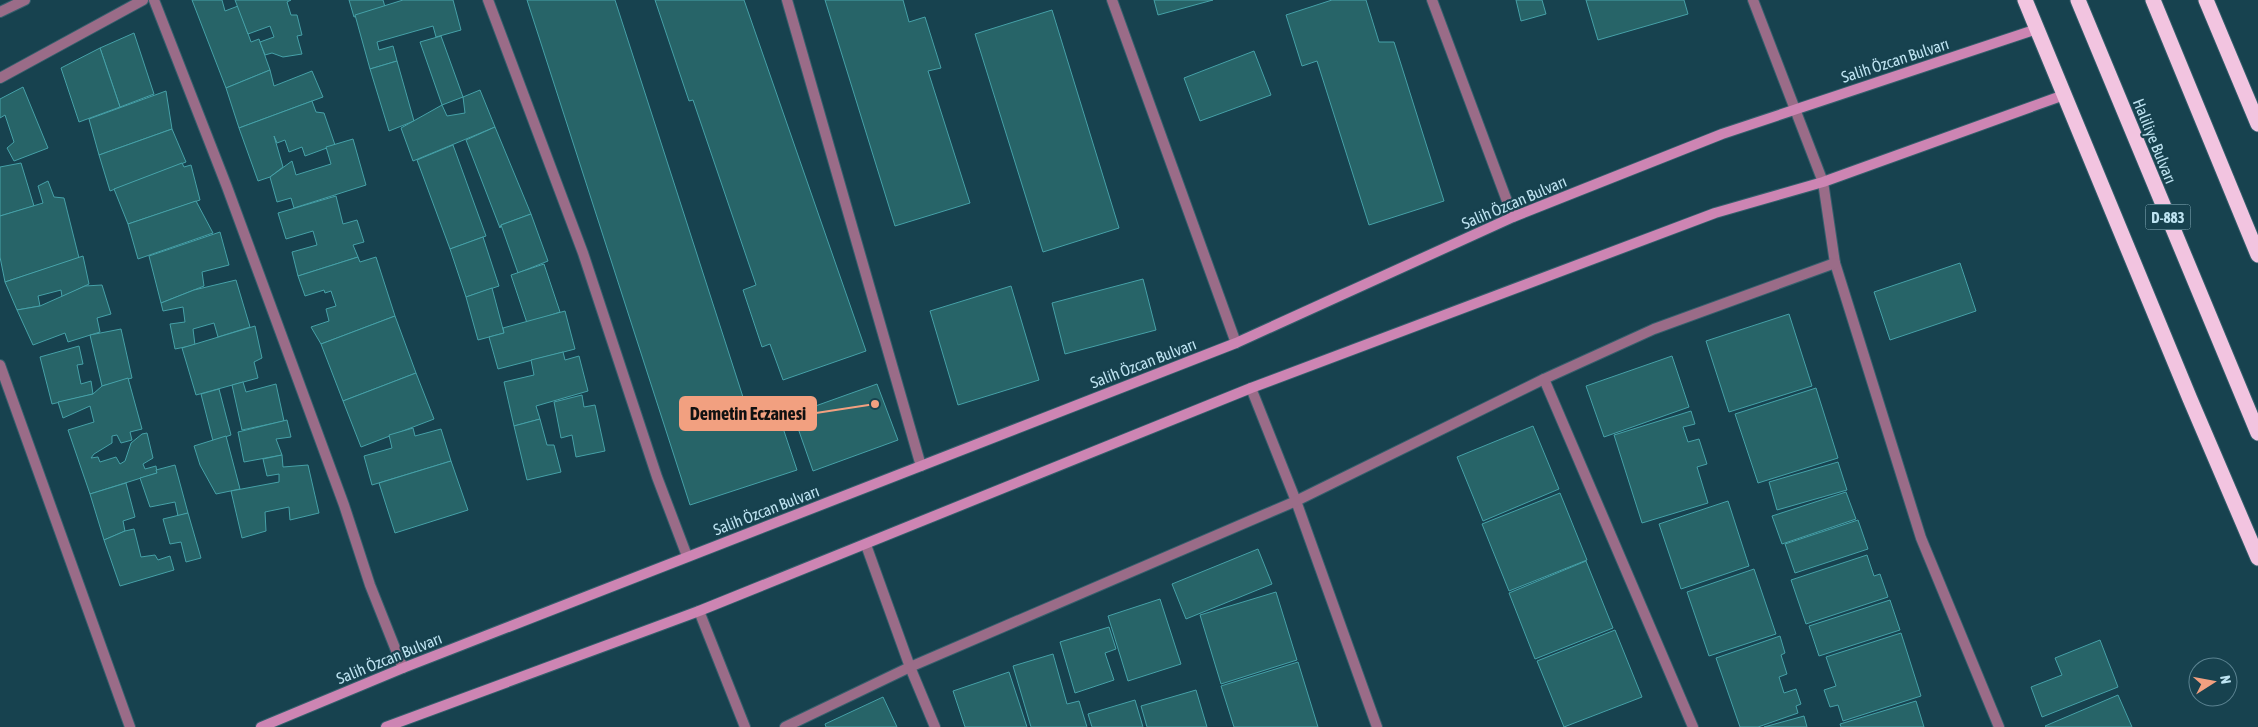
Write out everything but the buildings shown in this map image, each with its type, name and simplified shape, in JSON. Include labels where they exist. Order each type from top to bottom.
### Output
[{"type":"highway","points":[[2026,0],[2258,558]]},
{"type":"highway","name":"Haliliye Bulvarı","points":[[2078,0],[2258,433]]},
{"type":"highway","points":[[2153,0],[2258,256]]},
{"type":"highway","points":[[2206,0],[2258,124]]},
{"type":"main road","name":"Salih Özcan Bulvarı","points":[[261,727],[403,668],[687,556],[1236,343],[1513,218],[1722,134],[2037,29]]},
{"type":"main road","points":[[386,727],[699,611],[1251,388],[1714,213],[1823,182],[2064,95]]},
{"type":"street","points":[[0,12],[25,0]]},
{"type":"street","points":[[0,78],[143,0]]},
{"type":"street","points":[[154,0],[227,187],[344,505],[370,585],[403,668]]},
{"type":"street","points":[[488,0],[583,253],[657,477],[687,556]]},
{"type":"street","points":[[787,0],[921,466]]},
{"type":"street","points":[[1112,0],[1236,343]]},
{"type":"street","points":[[1432,0],[1513,218]]},
{"type":"street","points":[[1753,0],[1823,182],[1835,263],[1921,538],[1999,727]]},
{"type":"street","points":[[785,727],[910,668],[1296,500],[1544,379],[1654,329],[1835,263]]},
{"type":"street","points":[[0,364],[130,727]]},
{"type":"street","points":[[1544,379],[1693,727]]},
{"type":"street","points":[[1251,388],[1296,500],[1377,727]]},
{"type":"street","points":[[866,545],[910,668],[935,727]]},
{"type":"street","points":[[699,611],[744,727]]},
{"type":"place","name":"Demetin Eczanesi","points":[[875,404]]}]
